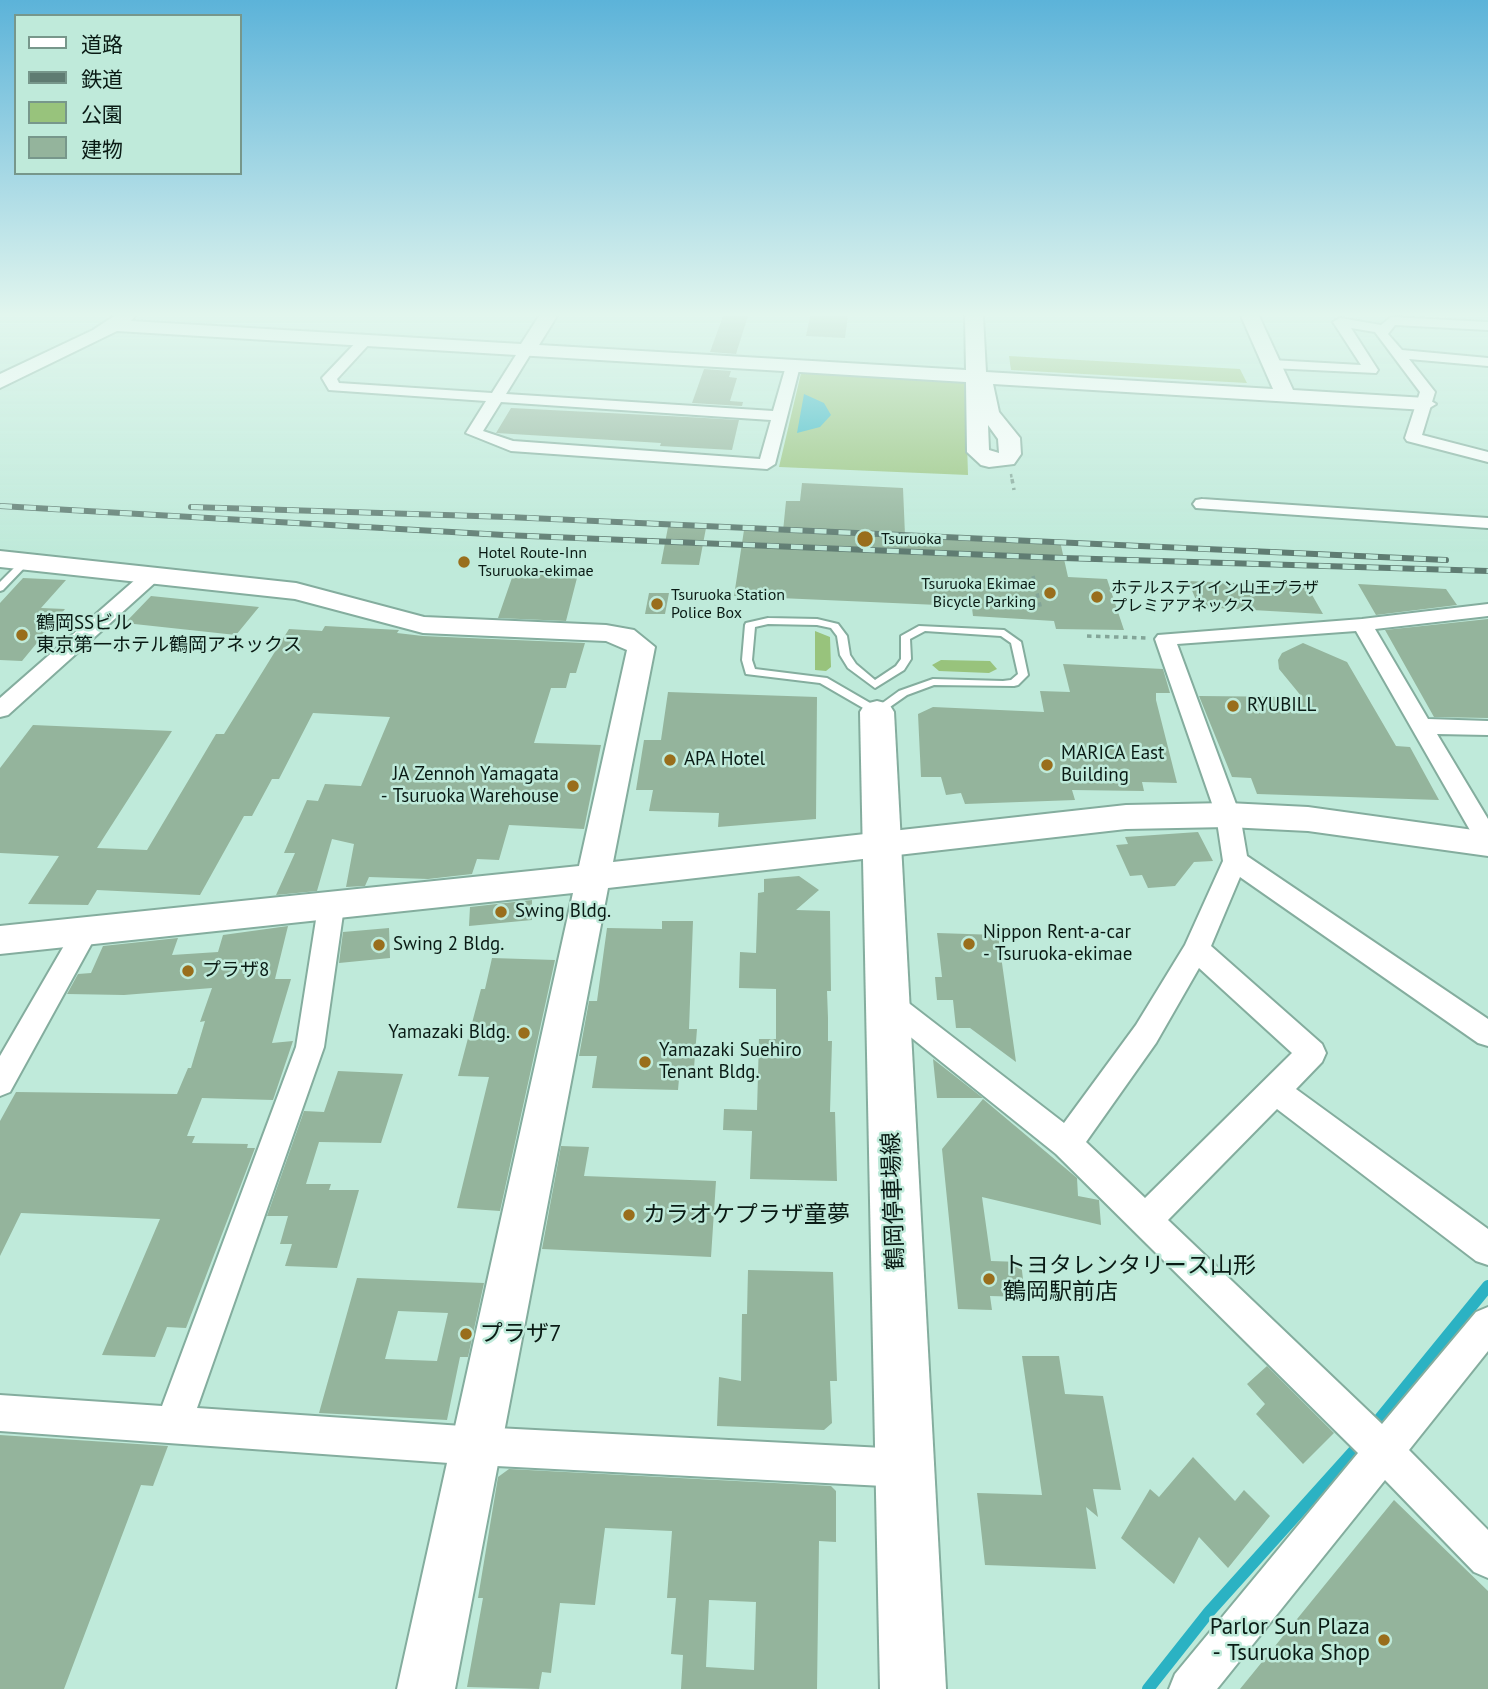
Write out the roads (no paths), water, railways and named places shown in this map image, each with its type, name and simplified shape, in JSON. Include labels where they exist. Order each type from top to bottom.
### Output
[{"type":"main road","name":"鶴岡停車場線","points":[[876,699],[913,1689]]},
{"type":"street","points":[[460,395],[780,416]]},
{"type":"street","points":[[495,397],[474,433],[511,446],[767,464],[786,395]]},
{"type":"street","points":[[1297,395],[1426,404]]},
{"type":"street","points":[[1428,395],[1413,438],[1488,457]]},
{"type":"street","points":[[1202,504],[1488,523]]},
{"type":"street","points":[[12,561],[296,592],[424,625],[606,633],[635,642],[641,647],[642,657],[426,1689]]},
{"type":"street","points":[[0,710],[151,576]]},
{"type":"street","points":[[1067,1144],[1146,1034],[1196,949],[1235,861],[1228,815],[1166,639],[1362,625],[1488,610]]},
{"type":"street","points":[[1362,625],[1488,842]]},
{"type":"street","points":[[1421,726],[1488,727]]},
{"type":"street","points":[[0,940],[331,907],[1066,821],[1228,815],[1339,822],[1488,842]]},
{"type":"street","points":[[1235,861],[1488,1034]]},
{"type":"street","points":[[173,1425],[310,1047],[331,907]]},
{"type":"street","points":[[0,1083],[85,932]]},
{"type":"street","points":[[1146,1220],[1312,1053],[1196,949]]},
{"type":"street","points":[[887,1002],[1067,1144],[1383,1451],[1488,1558]]},
{"type":"street","points":[[1275,1090],[1488,1250]]},
{"type":"street","points":[[1190,1689],[1488,1324]]},
{"type":"street","points":[[0,1413],[477,1446],[903,1468]]},
{"type":"lane","points":[[0,588],[12,561]]},
{"type":"lane","points":[[876,699],[845,655],[842,636],[834,626],[817,622],[768,621],[750,625],[747,668],[750,672],[823,680],[876,699],[933,682],[1014,683],[1023,675],[1016,642],[1004,633],[923,628],[908,633],[905,638],[906,659],[876,699]]},
{"type":"water","points":[[804,395],[824,403],[831,415],[820,427],[797,433]]},
{"type":"waterway","points":[[1373,1427],[1488,1286]]},
{"type":"waterway","points":[[1148,1689],[1209,1612],[1361,1443]]},
{"type":"railway","points":[[0,506],[504,535],[1063,558],[1488,571]]},
{"type":"railway","points":[[191,507],[508,517],[1446,560]]},
{"type":"place","name":"Tsuruoka","points":[[865,539]]},
{"type":"place","name":"Hotel Route-Inn Tsuruoka-ekimae","points":[[464,562]]},
{"type":"place","name":"Tsuruoka Ekimae Bicycle Parking","points":[[1050,593]]},
{"type":"place","name":"ホテルステイイン山王プラザ プレミアアネックス","points":[[1097,597]]},
{"type":"place","name":"Tsuruoka Station Police Box","points":[[657,604]]},
{"type":"place","name":"鶴岡SSビル 東京第一ホテル鶴岡アネックス","points":[[22,635]]},
{"type":"place","name":"RYUBILL","points":[[1233,706]]},
{"type":"place","name":"APA Hotel","points":[[670,760]]},
{"type":"place","name":"MARICA East Building","points":[[1047,765]]},
{"type":"place","name":"JA Zennoh Yamagata - Tsuruoka Warehouse","points":[[573,786]]},
{"type":"place","name":"Swing Bldg.","points":[[501,912]]},
{"type":"place","name":"Nippon Rent-a-car - Tsuruoka-ekimae","points":[[969,944]]},
{"type":"place","name":"Swing 2 Bldg.","points":[[379,945]]},
{"type":"place","name":"プラザ8","points":[[188,971]]},
{"type":"place","name":"Yamazaki Bldg.","points":[[524,1033]]},
{"type":"place","name":"Yamazaki Suehiro Tenant Bldg.","points":[[645,1062]]},
{"type":"place","name":"カラオケプラザ童夢","points":[[629,1215]]},
{"type":"place","name":"トヨタレンタリース山形 鶴岡駅前店","points":[[989,1279]]},
{"type":"place","name":"プラザ7","points":[[466,1334]]},
{"type":"place","name":"Parlor Sun Plaza - Tsuruoka Shop","points":[[1384,1640]]}]
